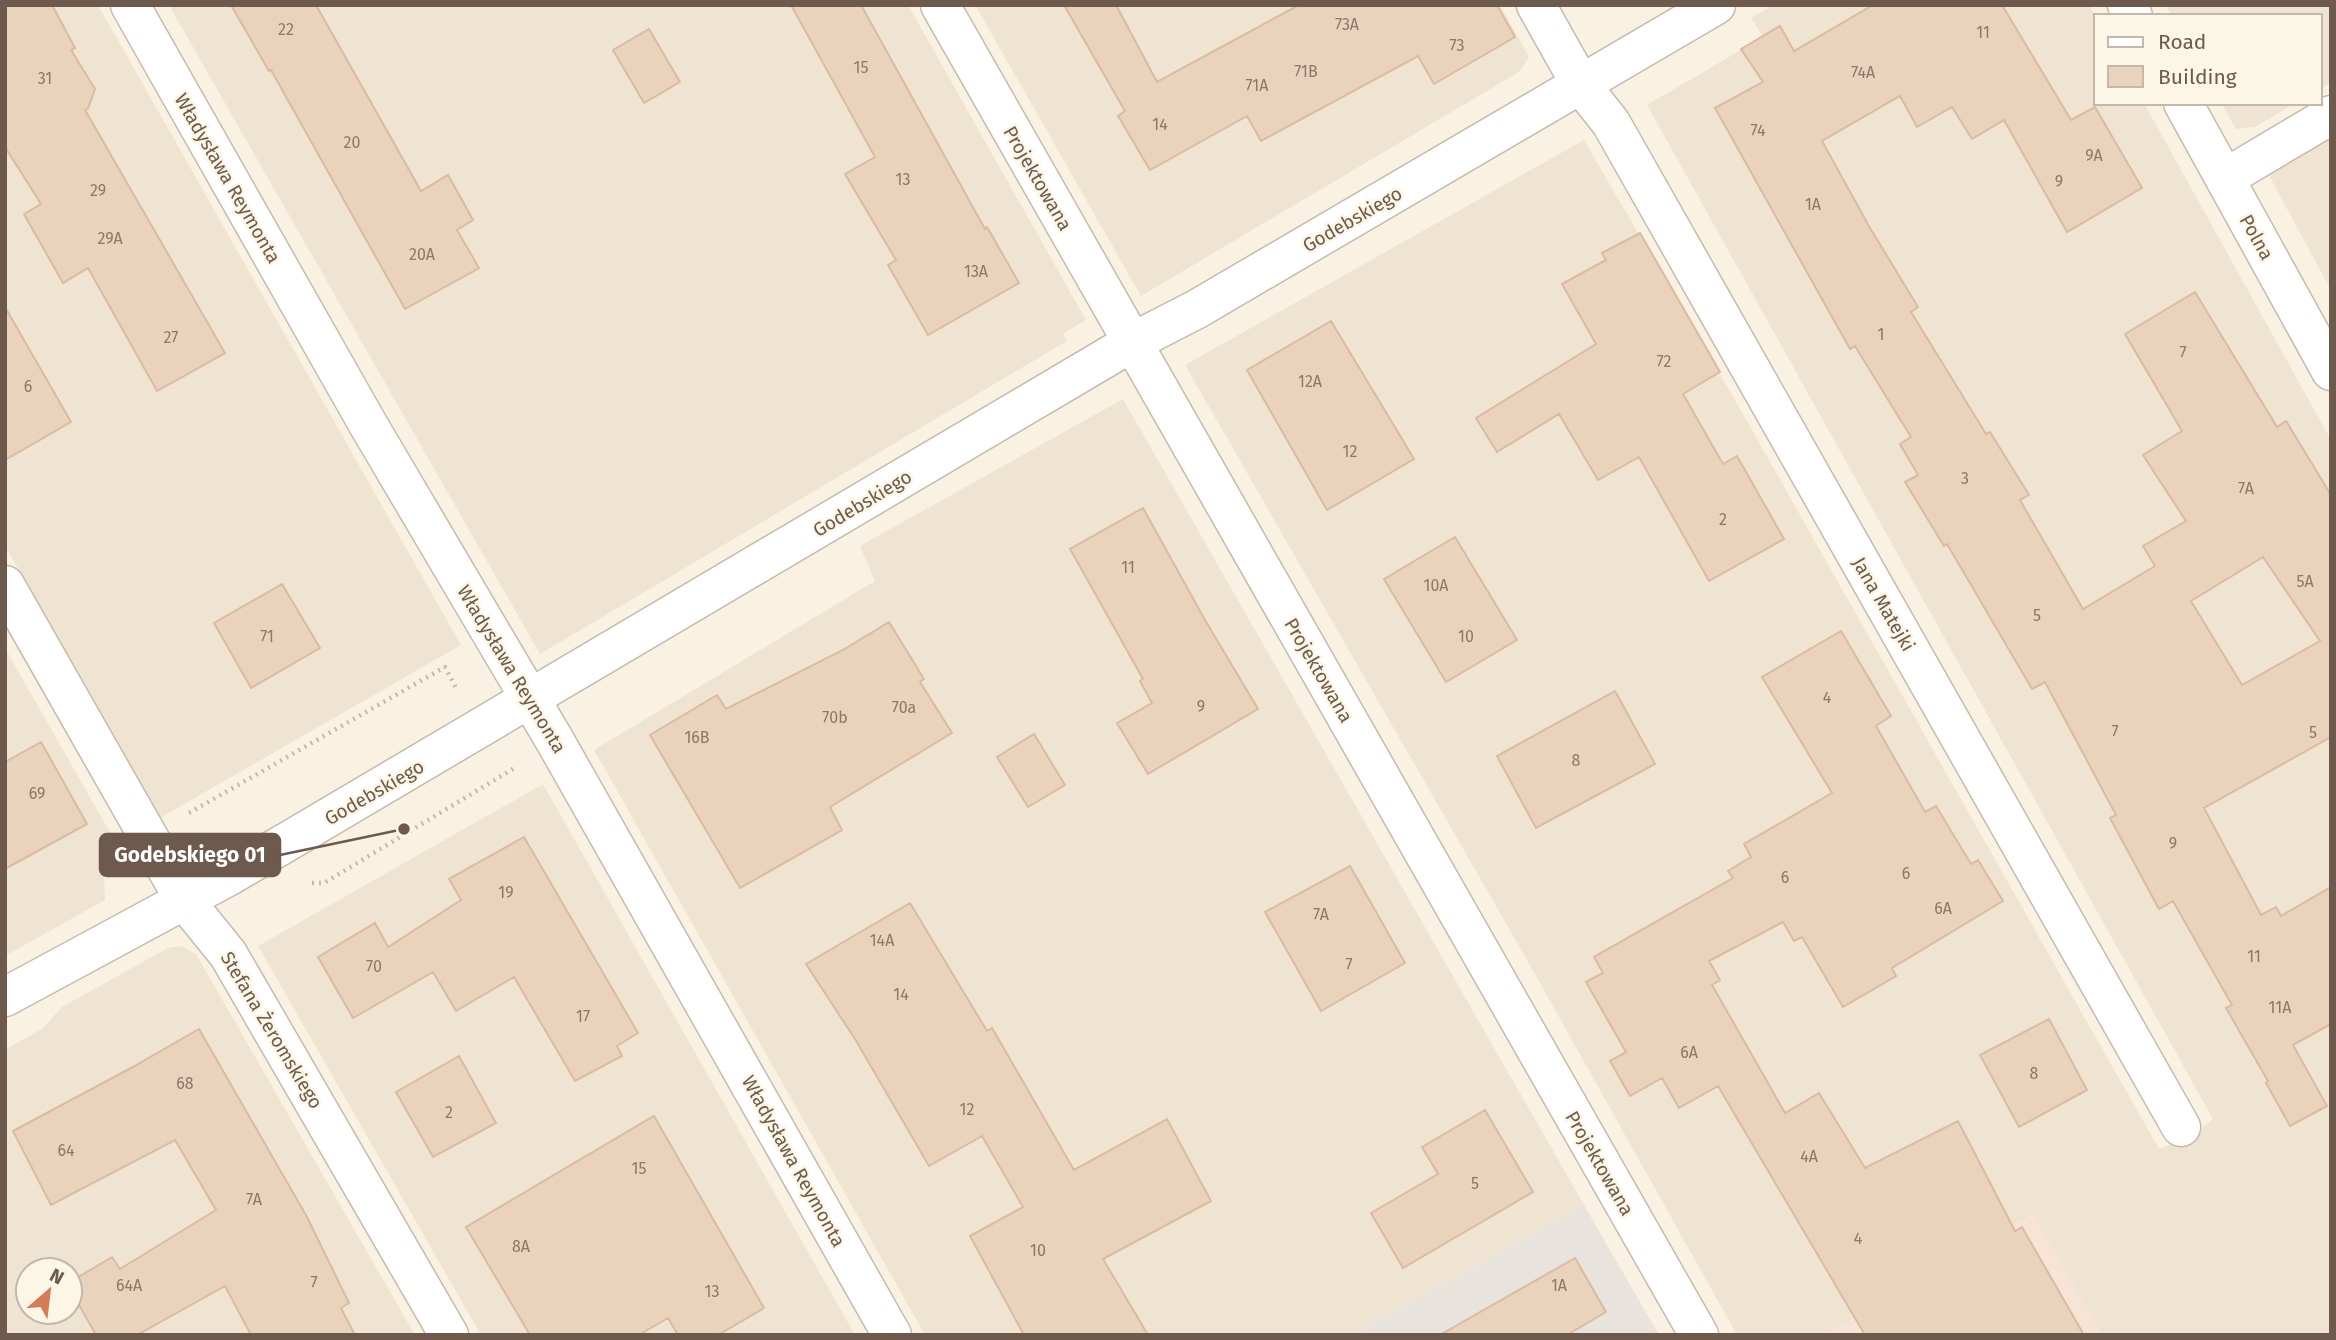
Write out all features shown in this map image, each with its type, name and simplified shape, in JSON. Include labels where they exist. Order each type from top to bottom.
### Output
[{"type":"street","name":"Władysława Reymonta","points":[[130,5],[892,1335]]},
{"type":"street","name":"Projektowana","points":[[940,5],[1699,1335]]},
{"type":"street","name":"Jana Matejki","points":[[1536,5],[1581,85],[1611,124],[2181,1127]]},
{"type":"street","name":"Godebskiego","points":[[5,998],[185,901],[1131,343],[1197,309],[1716,5]]},
{"type":"street","name":"Polna","points":[[2184,105],[2331,371]]},
{"type":"street","points":[[2225,178],[2331,115]]},
{"type":"street","name":"Stefana Żeromskiego","points":[[5,584],[185,901],[228,954],[449,1335]]},
{"type":"shaded area","points":[[5,5],[98,5],[461,645],[160,818],[5,546]]},
{"type":"shaded area","points":[[169,5],[908,5],[1086,320],[1063,334],[1067,341],[540,654]]},
{"type":"shaded area","points":[[975,5],[1500,5],[1529,57],[1519,72],[1141,296]]},
{"type":"shaded area","points":[[1774,5],[2089,5],[2094,14],[2094,105],[2145,105],[2331,440],[2331,1335],[2102,1335],[2033,1215],[1825,1335],[1737,1335],[1531,967],[1185,365],[1584,140],[1735,400],[2159,1149],[2195,1134],[2213,1119],[1647,105],[1763,37],[1751,18]]},
{"type":"shaded area","points":[[2166,5],[2331,5],[2331,83],[2322,88],[2322,14],[2171,14]]},
{"type":"shaded area","points":[[2222,105],[2293,105],[2255,127],[2236,129]]},
{"type":"shaded area","points":[[2331,135],[2331,290],[2267,172]]},
{"type":"shaded area","points":[[1123,399],[1584,1205],[1352,1335],[925,1335],[594,750],[875,581],[860,546]]},
{"type":"shaded area","points":[[5,648],[127,862],[104,870],[105,900],[5,956]]},
{"type":"shaded area","points":[[543,784],[855,1335],[481,1335],[258,946]]},
{"type":"shaded area","points":[[181,946],[196,954],[415,1335],[5,1335],[5,1050],[43,1028],[62,1007],[168,948]]},
{"type":"shaded area","points":[[1584,1205],[1659,1335],[1352,1335]]},
{"type":"shaded area","points":[[2034,1215],[2102,1335],[1825,1335],[1953,1260]]},
{"type":"building","points":[[5,5],[52,5],[75,48],[71,50],[95,89],[85,110],[225,353],[157,391],[88,268],[63,283],[24,214],[41,204],[5,147]]},
{"type":"building","points":[[231,5],[316,5],[421,191],[448,175],[473,220],[457,230],[479,268],[405,309],[271,70],[269,71]]},
{"type":"building","points":[[791,5],[861,5],[985,229],[987,227],[1019,283],[928,335],[888,265],[896,260],[845,174],[875,157]]},
{"type":"building","points":[[1064,5],[1116,5],[1157,82],[1299,5],[1497,5],[1515,37],[1434,84],[1418,56],[1261,141],[1247,116],[1150,170],[1118,116],[1125,111]]},
{"type":"building","points":[[1873,5],[2002,5],[2071,120],[2095,107],[2142,188],[2067,232],[2004,120],[1972,139],[1952,107],[1917,127],[1900,96],[1822,141],[1918,307],[1911,312],[1986,434],[1990,432],[2029,495],[2020,500],[2083,609],[2155,566],[2143,546],[2186,521],[2143,455],[2182,431],[2125,334],[2195,292],[2277,427],[2286,421],[2331,495],[2331,737],[2204,808],[2261,915],[2276,907],[2281,916],[2331,887],[2331,1024],[2293,1045],[2327,1106],[2290,1126],[2266,1083],[2268,1081],[2226,1008],[2232,1005],[2173,901],[2159,909],[2110,818],[2116,815],[2045,682],[2032,689],[1947,544],[1944,546],[1905,482],[1918,475],[1900,444],[1911,437],[1855,346],[1850,349],[1715,108],[1763,82],[1741,49],[1780,26],[1794,51]],"holes":[[[2263,557],[2320,641],[2242,685],[2191,601]]]},
{"type":"building","points":[[649,29],[680,82],[644,103],[613,50]]},
{"type":"building","points":[[1640,233],[1720,372],[1683,394],[1723,464],[1737,456],[1784,539],[1709,581],[1639,457],[1598,480],[1559,414],[1497,452],[1476,418],[1596,344],[1562,284],[1606,260],[1602,253]]},
{"type":"building","points":[[5,307],[71,422],[5,460]]},
{"type":"building","points":[[1331,321],[1414,459],[1327,510],[1247,370]]},
{"type":"building","points":[[1143,508],[1258,709],[1148,774],[1117,723],[1152,703],[1140,681],[1143,679],[1070,549]]},
{"type":"building","points":[[1455,537],[1517,640],[1446,682],[1384,579]]},
{"type":"building","points":[[282,584],[320,648],[251,688],[214,623]]},
{"type":"building","points":[[889,622],[924,679],[920,682],[952,733],[830,807],[842,830],[740,888],[650,735],[717,695],[726,709],[843,650]]},
{"type":"building","points":[[1841,631],[1891,716],[1876,726],[1925,812],[1936,806],[1971,864],[1978,860],[2003,901],[1892,968],[1896,976],[1843,1007],[1802,937],[1794,941],[1783,922],[1709,961],[1720,980],[1712,985],[1785,1113],[1819,1093],[1865,1168],[1958,1121],[2015,1231],[2022,1227],[2084,1335],[1865,1335],[1718,1086],[1679,1108],[1662,1078],[1630,1096],[1610,1061],[1626,1052],[1586,982],[1603,973],[1594,957],[1733,878],[1728,871],[1751,857],[1744,844],[1832,793],[1762,677]]},
{"type":"building","points":[[1615,691],[1655,764],[1536,828],[1497,756]]},
{"type":"building","points":[[1034,734],[1065,785],[1028,807],[997,757]]},
{"type":"building","points":[[41,742],[87,824],[5,869],[5,762]]},
{"type":"building","points":[[524,837],[638,1033],[617,1046],[622,1056],[575,1081],[514,977],[456,1011],[433,972],[353,1018],[318,957],[375,923],[388,947],[461,900],[449,879]]},
{"type":"building","points":[[1350,866],[1405,963],[1321,1011],[1265,912]]},
{"type":"building","points":[[910,903],[987,1031],[992,1028],[1074,1170],[1167,1119],[1211,1201],[1103,1259],[1148,1335],[1024,1335],[970,1236],[1023,1207],[982,1136],[929,1166],[855,1039],[806,964]]},
{"type":"building","points":[[2049,1019],[2087,1090],[2019,1127],[1980,1055]]},
{"type":"building","points":[[199,1029],[307,1217],[349,1303],[341,1308],[355,1335],[251,1335],[225,1286],[137,1335],[96,1335],[84,1314],[84,1274],[112,1257],[120,1269],[216,1210],[175,1140],[51,1205],[13,1131]]},
{"type":"building","points":[[459,1056],[496,1123],[433,1157],[396,1092]]},
{"type":"building","points":[[1485,1110],[1533,1192],[1403,1268],[1371,1213],[1438,1174],[1422,1147]]},
{"type":"building","points":[[654,1116],[764,1308],[718,1335],[678,1335],[668,1318],[639,1335],[530,1335],[466,1227]]},
{"type":"building","points":[[1575,1258],[1606,1312],[1567,1335],[1440,1335]]},
{"type":"place","name":"Godebskiego 01","points":[[404,829]]}]
